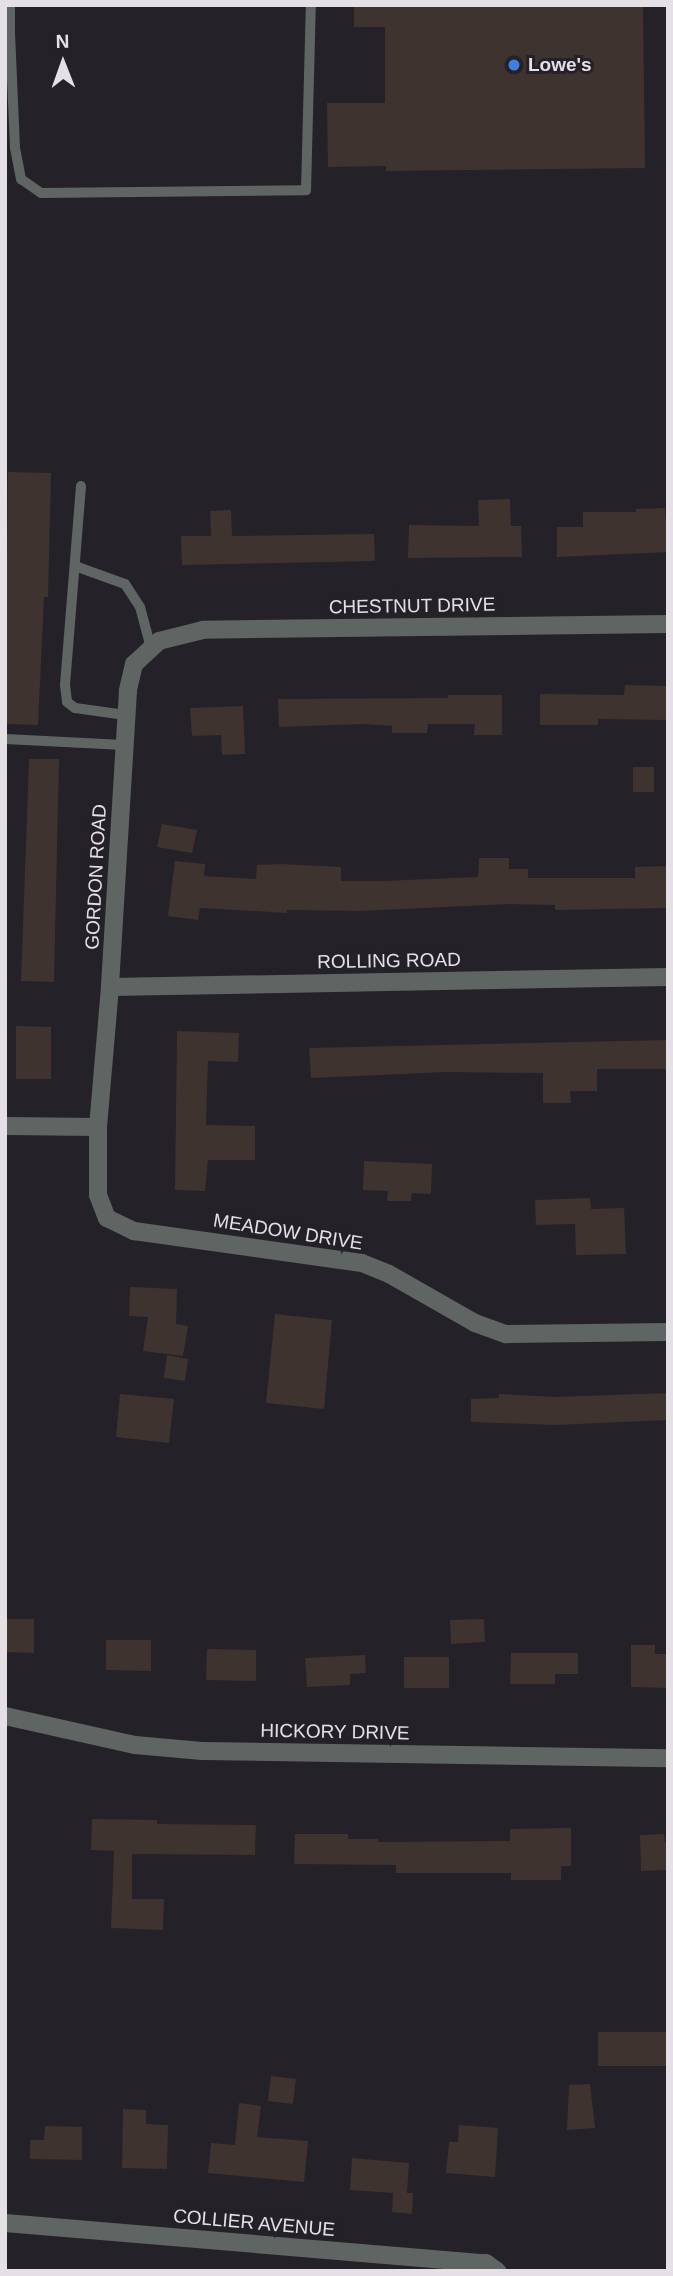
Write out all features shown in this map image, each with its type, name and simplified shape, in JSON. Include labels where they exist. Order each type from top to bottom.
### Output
[{"type":"street","name":"CHESTNUT DRIVE","points":[[155,644],[203,630],[668,624]]},
{"type":"street","name":"GORDON ROAD","points":[[98,1127],[110,987],[126,715],[134,664],[155,644]]},
{"type":"street","name":"ROLLING ROAD","points":[[110,987],[668,977]]},
{"type":"street","points":[[5,1126],[98,1127]]},
{"type":"street","name":"MEADOW DRIVE","points":[[98,1127],[98,1195],[107,1218],[134,1231],[362,1263],[475,1322],[506,1334],[668,1332]]},
{"type":"street","name":"HICKORY DRIVE","points":[[5,1716],[135,1745],[202,1751],[668,1758]]},
{"type":"street","name":"COLLIER AVENUE","points":[[5,2223],[486,2263],[497,2271]]},
{"type":"lane","points":[[10,5],[8,33],[15,148],[21,179],[41,193],[90,195],[306,190],[311,5]]},
{"type":"lane","points":[[81,486],[65,685],[67,702],[75,708],[126,715]]},
{"type":"lane","points":[[75,566],[125,584],[140,607],[155,644]]},
{"type":"lane","points":[[5,739],[124,745]]},
{"type":"building","name":"Lowe's","points":[[354,5],[643,5],[645,168],[386,171],[386,166],[328,167],[327,103],[385,103],[385,27],[354,27]]},
{"type":"building","points":[[8,472],[51,473],[48,597],[44,597],[38,725],[5,724]]},
{"type":"building","points":[[510,499],[511,526],[521,526],[522,557],[408,558],[409,525],[479,526],[478,500]]},
{"type":"building","points":[[665,508],[668,552],[557,557],[557,527],[583,527],[583,512],[636,512],[636,509]]},
{"type":"building","points":[[231,510],[232,536],[374,534],[375,561],[182,565],[181,536],[211,536],[210,511]]},
{"type":"building","points":[[625,685],[668,686],[668,720],[598,719],[598,725],[540,725],[540,694],[624,695]]},
{"type":"building","points":[[448,695],[502,695],[502,735],[474,735],[475,724],[428,724],[427,733],[392,733],[392,726],[363,724],[279,727],[278,699],[448,698]]},
{"type":"building","points":[[243,706],[245,754],[222,755],[221,735],[192,736],[190,708]]},
{"type":"building","points":[[29,759],[59,759],[54,982],[21,981]]},
{"type":"building","points":[[633,767],[654,767],[654,792],[633,792]]},
{"type":"building","points":[[162,824],[197,830],[192,853],[157,847]]},
{"type":"building","points":[[479,858],[509,858],[509,869],[528,869],[528,878],[635,878],[635,867],[668,866],[668,908],[555,910],[555,905],[508,904],[360,911],[287,910],[287,913],[200,908],[198,920],[168,916],[175,861],[205,864],[204,876],[256,879],[257,865],[281,864],[341,867],[341,881],[383,881],[478,877]]},
{"type":"building","points":[[16,1026],[51,1027],[51,1079],[16,1079]]},
{"type":"building","points":[[177,1031],[239,1033],[238,1062],[208,1061],[206,1125],[255,1126],[255,1160],[208,1160],[205,1191],[175,1190]]},
{"type":"building","points":[[668,1040],[668,1069],[597,1069],[597,1091],[570,1091],[571,1103],[543,1103],[543,1073],[447,1072],[311,1078],[309,1048]]},
{"type":"building","points":[[364,1161],[432,1164],[431,1194],[412,1193],[411,1201],[387,1201],[388,1191],[363,1190]]},
{"type":"building","points":[[590,1198],[591,1209],[624,1208],[626,1254],[576,1255],[575,1224],[536,1225],[535,1200]]},
{"type":"building","points":[[130,1287],[177,1289],[176,1324],[188,1326],[183,1356],[143,1351],[148,1317],[129,1316]]},
{"type":"building","points":[[275,1314],[332,1320],[324,1409],[266,1403]]},
{"type":"building","points":[[167,1355],[188,1359],[185,1381],[164,1378]]},
{"type":"building","points":[[668,1393],[668,1420],[555,1425],[471,1422],[471,1399],[499,1398],[499,1394],[555,1397]]},
{"type":"building","points":[[120,1394],[174,1399],[169,1443],[116,1437]]},
{"type":"building","points":[[5,1619],[34,1619],[34,1653],[5,1652]]},
{"type":"building","points":[[484,1619],[485,1642],[451,1644],[450,1620]]},
{"type":"building","points":[[106,1640],[151,1640],[151,1671],[106,1670]]},
{"type":"building","points":[[631,1645],[655,1645],[655,1654],[668,1654],[668,1688],[631,1687]]},
{"type":"building","points":[[207,1649],[256,1650],[256,1681],[206,1680]]},
{"type":"building","points":[[511,1653],[578,1653],[578,1674],[555,1674],[555,1684],[510,1684]]},
{"type":"building","points":[[365,1655],[366,1673],[350,1674],[350,1685],[307,1687],[305,1658]]},
{"type":"building","points":[[404,1657],[449,1657],[449,1688],[404,1688]]},
{"type":"building","points":[[92,1819],[157,1820],[157,1824],[256,1825],[255,1855],[132,1854],[132,1899],[164,1899],[163,1930],[111,1928],[114,1851],[91,1850]]},
{"type":"building","points":[[571,1828],[571,1866],[561,1866],[561,1880],[511,1880],[511,1873],[396,1873],[396,1865],[294,1864],[295,1834],[348,1834],[348,1839],[378,1839],[378,1842],[510,1841],[510,1829]]},
{"type":"building","points":[[664,1834],[665,1843],[668,1843],[668,1870],[641,1871],[640,1835]]},
{"type":"building","points":[[598,2032],[668,2032],[668,2066],[598,2066]]},
{"type":"building","points":[[271,2076],[296,2079],[293,2104],[268,2101]]},
{"type":"building","points":[[590,2084],[595,2128],[567,2130],[569,2085]]},
{"type":"building","points":[[239,2103],[261,2106],[257,2137],[308,2141],[304,2182],[208,2173],[211,2143],[235,2145]]},
{"type":"building","points":[[123,2109],[146,2110],[146,2124],[168,2125],[167,2169],[122,2168]]},
{"type":"building","points":[[459,2125],[498,2128],[495,2177],[446,2173],[449,2142],[458,2142]]},
{"type":"building","points":[[45,2126],[82,2127],[82,2160],[30,2159],[30,2140],[44,2140]]},
{"type":"building","points":[[352,2158],[409,2163],[407,2193],[413,2193],[412,2214],[392,2212],[393,2193],[350,2190]]},
{"type":"place","name":"Lowe's","points":[[514,65]]}]
